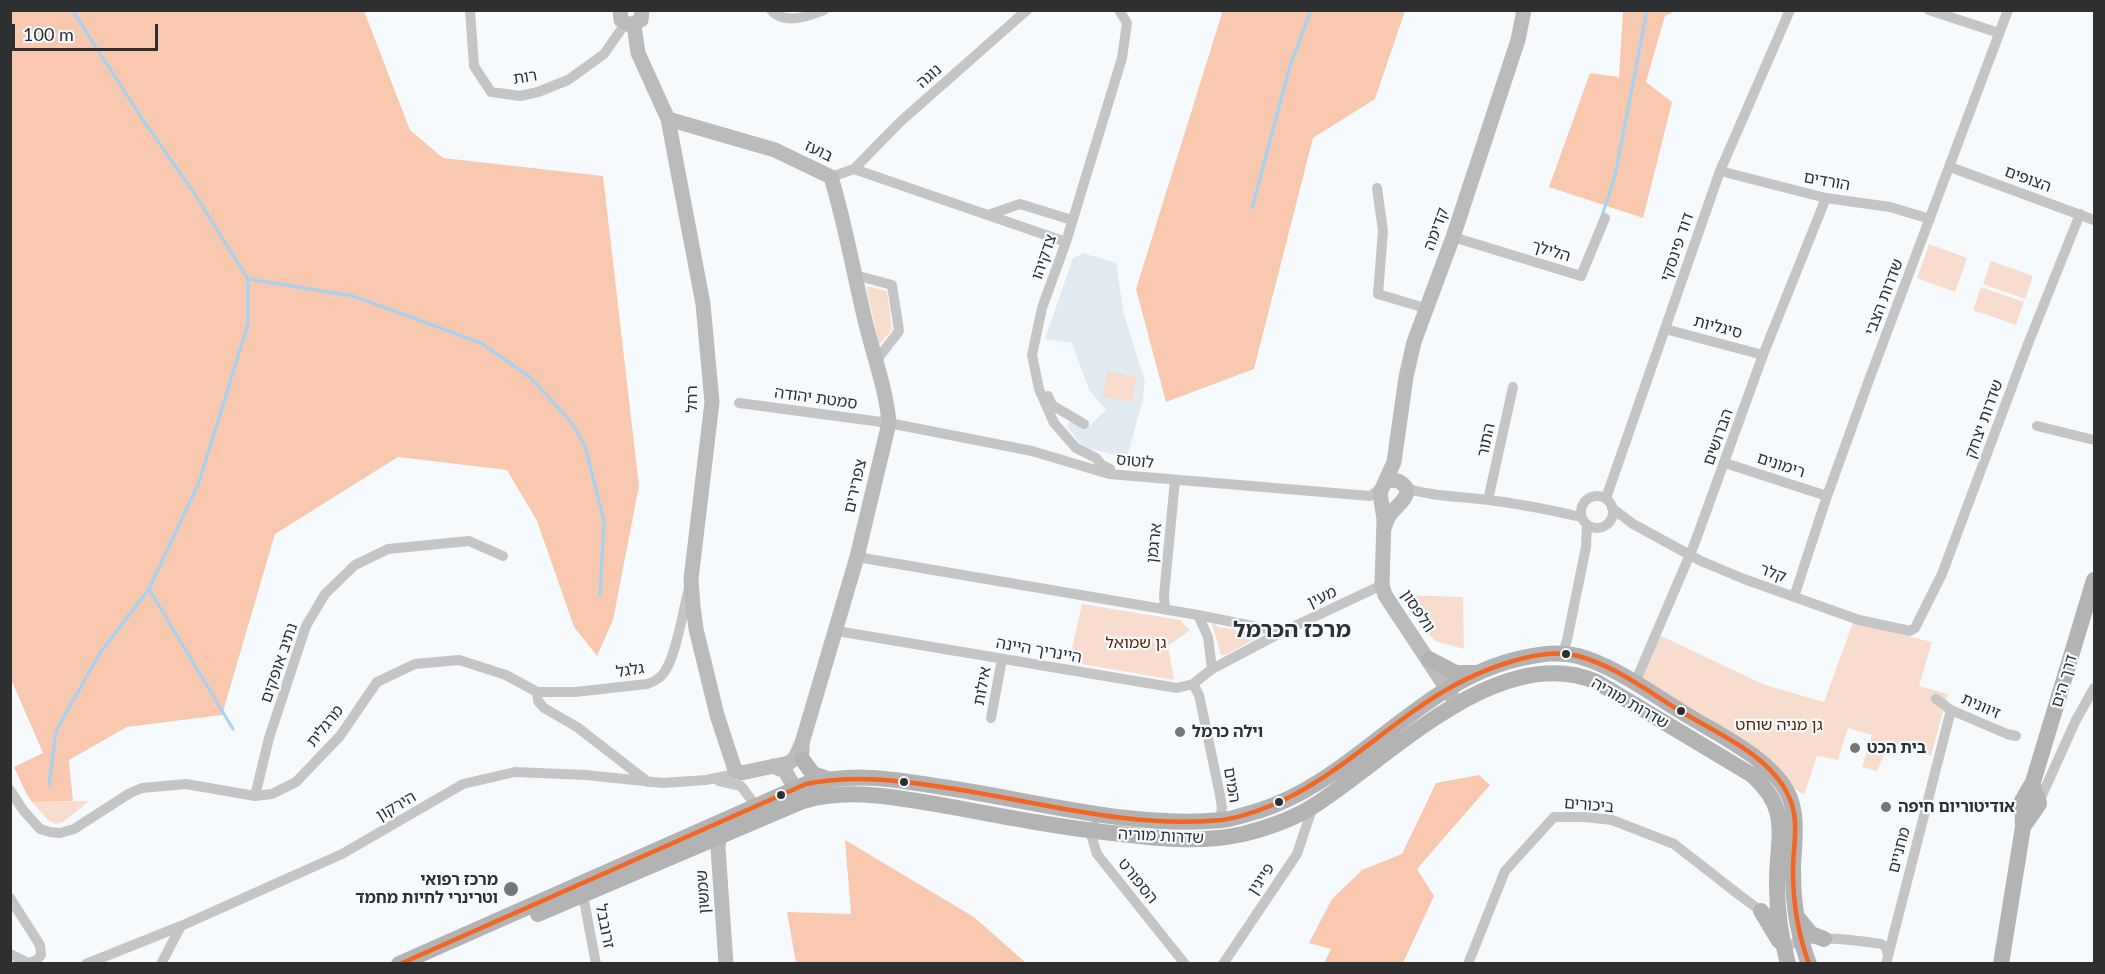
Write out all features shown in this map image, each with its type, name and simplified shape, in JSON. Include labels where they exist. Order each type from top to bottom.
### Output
[{"type":"main road","name":"דרך הים","points":[[2001,963],[2024,827],[2094,580]]},
{"type":"main road","name":"שדרות מוריה","points":[[399,963],[725,819],[829,779],[856,776],[901,780],[1108,816],[1167,820],[1219,821],[1230,819],[1264,808],[1312,786],[1448,689],[1479,672],[1512,660],[1558,653],[1574,655],[1603,664],[1756,759],[1785,789],[1792,803],[1795,898],[1802,940],[1809,963]]},
{"type":"main road","points":[[1429,659],[1456,673],[1479,672]]},
{"type":"main road","name":"שדרות מוריה","points":[[424,963],[718,837],[801,791],[831,795],[896,797],[1092,831],[1164,839],[1212,839],[1257,830],[1313,807],[1457,704],[1498,683],[1558,672],[1586,677],[1752,775],[1768,791],[1774,800],[1779,817],[1778,912],[1786,957]]},
{"type":"main road","points":[[802,751],[813,774],[829,779]]},
{"type":"main road","points":[[1761,911],[1786,957]]},
{"type":"main road","points":[[1798,918],[1811,934],[1824,939]]},
{"type":"street","name":"רות","points":[[470,10],[474,66],[491,92],[520,96],[538,92],[568,80],[604,54],[626,20]]},
{"type":"street","points":[[626,20],[641,20],[642,10]]},
{"type":"street","points":[[771,10],[780,18],[800,18],[824,10]]},
{"type":"street","name":"נוגה","points":[[854,169],[900,122],[1027,10]]},
{"type":"street","name":"צדקיהו","points":[[1109,474],[1110,469],[1096,458],[1076,448],[1054,423],[1039,390],[1032,354],[1042,308],[1066,242],[1122,58],[1127,23],[1119,10]]},
{"type":"street","name":"קדימה","points":[[1393,493],[1394,462],[1406,377],[1414,342],[1453,237],[1518,39],[1524,10]]},
{"type":"street","name":"דוד פינסקי","points":[[1606,498],[1720,171],[1790,10]]},
{"type":"street","points":[[1929,10],[1999,33]]},
{"type":"street","name":"שדרות הצבי","points":[[1794,597],[1827,496],[2008,10]]},
{"type":"street","name":"רחל","points":[[626,20],[638,53],[668,119],[703,304],[712,402],[691,579],[696,629],[717,715],[732,767],[741,773]]},
{"type":"street","name":"בועז","points":[[668,119],[776,150],[831,177],[854,169]]},
{"type":"street","name":"הצופים","points":[[1950,167],[2094,220]]},
{"type":"street","points":[[854,169],[1066,242]]},
{"type":"street","name":"הורדים","points":[[1720,171],[1826,198],[1890,207],[1930,219]]},
{"type":"street","name":"צפרירים","points":[[801,791],[802,751],[857,557],[889,423],[887,401],[831,177]]},
{"type":"street","points":[[1377,188],[1383,231],[1378,294],[1425,308]]},
{"type":"street","name":"הברושים","points":[[1637,685],[1637,678],[1653,637],[1690,556],[1763,355],[1826,198]]},
{"type":"street","points":[[988,215],[1020,204],[1072,220]]},
{"type":"street","name":"שדרות יצחק","points":[[1910,631],[1919,623],[1942,574],[2028,344],[2080,214]]},
{"type":"street","name":"הלילך","points":[[1453,237],[1581,276],[1605,218]]},
{"type":"street","points":[[855,275],[892,285],[899,331],[876,361]]},
{"type":"street","name":"סיגליות","points":[[1665,329],[1763,355]]},
{"type":"street","points":[[1034,347],[1044,388],[1052,405],[1084,424]]},
{"type":"street","name":"התור","points":[[1488,500],[1513,387]]},
{"type":"street","name":"סמטת יהודה","points":[[739,403],[889,423]]},
{"type":"street","points":[[1063,426],[1068,415]]},
{"type":"street","name":"לוטוס","points":[[889,423],[1032,451],[1109,474],[1370,496],[1393,493]]},
{"type":"street","points":[[2037,426],[2094,440]]},
{"type":"street","name":"רימונים","points":[[1725,463],[1827,496]]},
{"type":"street","name":"ארגמן","points":[[1165,609],[1164,595],[1175,480]]},
{"type":"street","points":[[1393,493],[1488,500],[1556,511],[1600,528],[1610,521],[1612,508],[1606,498],[1595,495],[1571,508],[1556,511]]},
{"type":"street","name":"וולפסון","points":[[1393,493],[1384,529],[1382,585],[1385,595],[1457,704]]},
{"type":"street","points":[[1558,653],[1564,649],[1567,640],[1586,547],[1584,521],[1580,512],[1583,503]]},
{"type":"street","name":"קלר","points":[[1612,508],[1633,524],[1690,556],[1859,620],[1910,631]]},
{"type":"street","name":"קלר","points":[[1610,521],[1633,524]]},
{"type":"street","name":"נתיב אופקים","points":[[255,796],[271,730],[306,626],[325,594],[355,565],[388,549],[469,541],[503,556]]},
{"type":"street","points":[[857,557],[1165,609],[1282,632]]},
{"type":"street","name":"גלגל","points":[[537,693],[574,692],[647,684],[654,681],[663,674],[670,660],[691,579]]},
{"type":"street","name":"מעין","points":[[1212,669],[1282,632],[1382,585]]},
{"type":"street","points":[[1193,684],[1212,669],[1208,638],[1198,615]]},
{"type":"street","name":"היינריך היינה","points":[[837,631],[1167,688],[1183,688],[1193,684]]},
{"type":"street","name":"אילות","points":[[991,718],[1002,659]]},
{"type":"street","name":"מרגלית","points":[[10,790],[23,810],[40,829],[60,833],[74,829],[130,793],[142,788],[186,784],[255,796],[272,794],[296,782],[340,736],[377,682],[415,664],[459,660],[507,675],[537,693],[538,701],[544,708],[577,727],[648,782]]},
{"type":"street","name":"המים","points":[[1193,684],[1199,695],[1220,795],[1219,821]]},
{"type":"street","points":[[2032,799],[2094,688]]},
{"type":"street","name":"זיוונית","points":[[1936,699],[1951,710],[2016,736]]},
{"type":"street","name":"מחניים","points":[[1887,959],[1951,710]]},
{"type":"street","points":[[741,773],[792,761],[802,751]]},
{"type":"street","points":[[773,766],[784,770],[801,791]]},
{"type":"street","name":"הירקון","points":[[86,963],[180,926],[342,855],[463,784],[515,772],[586,775],[675,783],[741,773]]},
{"type":"street","points":[[706,780],[741,786],[756,806]]},
{"type":"street","name":"פייגין","points":[[1223,963],[1296,854],[1313,807]]},
{"type":"street","points":[[1092,831],[1098,821],[1108,816]]},
{"type":"street","name":"ביכורים","points":[[1468,963],[1505,871],[1554,817],[1612,820],[1674,844],[1761,911]]},
{"type":"street","name":"שמשון","points":[[725,819],[718,837],[726,963]]},
{"type":"street","name":"הספורט","points":[[1092,831],[1097,854],[1185,963]]},
{"type":"street","name":"זרובבל","points":[[583,895],[596,963]]},
{"type":"street","points":[[10,898],[40,945],[41,955],[38,960],[30,963],[10,954]]},
{"type":"street","points":[[1761,911],[1778,912],[1790,909],[1795,898]]},
{"type":"street","points":[[1876,944],[1888,937],[1895,925]]},
{"type":"street","points":[[160,963],[180,926]]},
{"type":"street","points":[[1786,957],[1790,944],[1802,940],[1833,938],[1885,946],[1887,959]]},
{"type":"shaded area","points":[[1223,10],[1405,11],[1375,99],[1313,138],[1254,369],[1166,402],[1136,289]]},
{"type":"shaded area","points":[[10,11],[364,11],[410,130],[443,158],[603,176],[639,486],[613,620],[597,656],[574,627],[537,521],[507,470],[398,457],[275,534],[222,715],[127,727],[69,760],[73,801],[32,802],[14,767],[43,753],[10,677]]},
{"type":"shaded area","points":[[1623,11],[1676,11],[1665,16],[1646,82],[1672,102],[1643,218],[1549,187],[1590,73],[1619,77]]},
{"type":"shaded area","points":[[1083,253],[1116,263],[1124,314],[1145,382],[1143,399],[1127,458],[1083,447],[1067,426],[1071,419],[1085,430],[1106,410],[1089,390],[1072,343],[1045,339],[1073,258]]},
{"type":"shaded area","points":[[1479,775],[1490,785],[1417,869],[1434,896],[1403,963],[1324,963],[1331,949],[1309,943],[1332,899],[1362,870],[1402,854],[1436,783]]},
{"type":"shaded area","points":[[845,840],[974,917],[1026,963],[796,963],[787,912],[851,914]]},
{"type":"green space","points":[[1929,244],[1967,258],[1955,292],[1917,278]]},
{"type":"green space","points":[[1991,261],[2033,276],[2025,299],[1983,284]]},
{"type":"green space","points":[[866,286],[887,291],[892,330],[879,345]]},
{"type":"green space","points":[[1981,287],[2024,302],[2016,325],[1973,310]]},
{"type":"green space","points":[[1107,371],[1137,377],[1132,402],[1102,397]]},
{"type":"green space","points":[[1401,595],[1463,597],[1464,649],[1435,641]]},
{"type":"green space","name":"גן שמואל","points":[[1082,604],[1180,620],[1190,630],[1168,646],[1174,680],[1069,662]]},
{"type":"green space","points":[[1214,622],[1218,627],[1258,633],[1259,637],[1221,655],[1212,625]]},
{"type":"green space","name":"גן מניה שוחט","points":[[1853,623],[1932,642],[1919,686],[1948,694],[1931,756],[1910,746],[1900,745],[1887,748],[1877,771],[1862,767],[1872,735],[1848,728],[1838,760],[1817,756],[1804,795],[1737,736],[1643,685],[1642,672],[1659,635],[1765,685],[1824,702]]},
{"type":"green space","points":[[89,801],[63,822],[55,824],[48,820],[32,802]]},
{"type":"waterway","points":[[49,785],[56,731],[100,653],[149,589],[199,482],[248,324],[248,279],[192,190],[143,120],[72,10]]},
{"type":"waterway","points":[[1252,208],[1290,66],[1311,10]]},
{"type":"waterway","points":[[1602,216],[1615,176],[1647,10]]},
{"type":"waterway","points":[[248,279],[353,296],[481,343],[531,378],[571,422],[585,446],[604,521],[600,596]]},
{"type":"waterway","points":[[149,589],[233,729]]},
{"type":"transit line","points":[[400,964],[806,784],[844,779],[899,781],[1088,813],[1155,821],[1188,822],[1222,820],[1240,816],[1270,806],[1319,780],[1429,700],[1460,682],[1510,662],[1553,653],[1570,654],[1592,660],[1617,672],[1740,746],[1769,768],[1789,797],[1794,815],[1794,895],[1799,930],[1809,964]]},
{"type":"place","name":"וילה כרמל","points":[[1180,732]]},
{"type":"place","name":"בית הכט","points":[[1855,748]]},
{"type":"place","name":"אודיטוריום חיפה","points":[[1886,807]]},
{"type":"place","name":"מרכז רפואי וטרינרי לחיות מחמד","points":[[511,889]]},
{"type":"district","name":"מרכז הכרמל","points":[[1292,630]]}]
